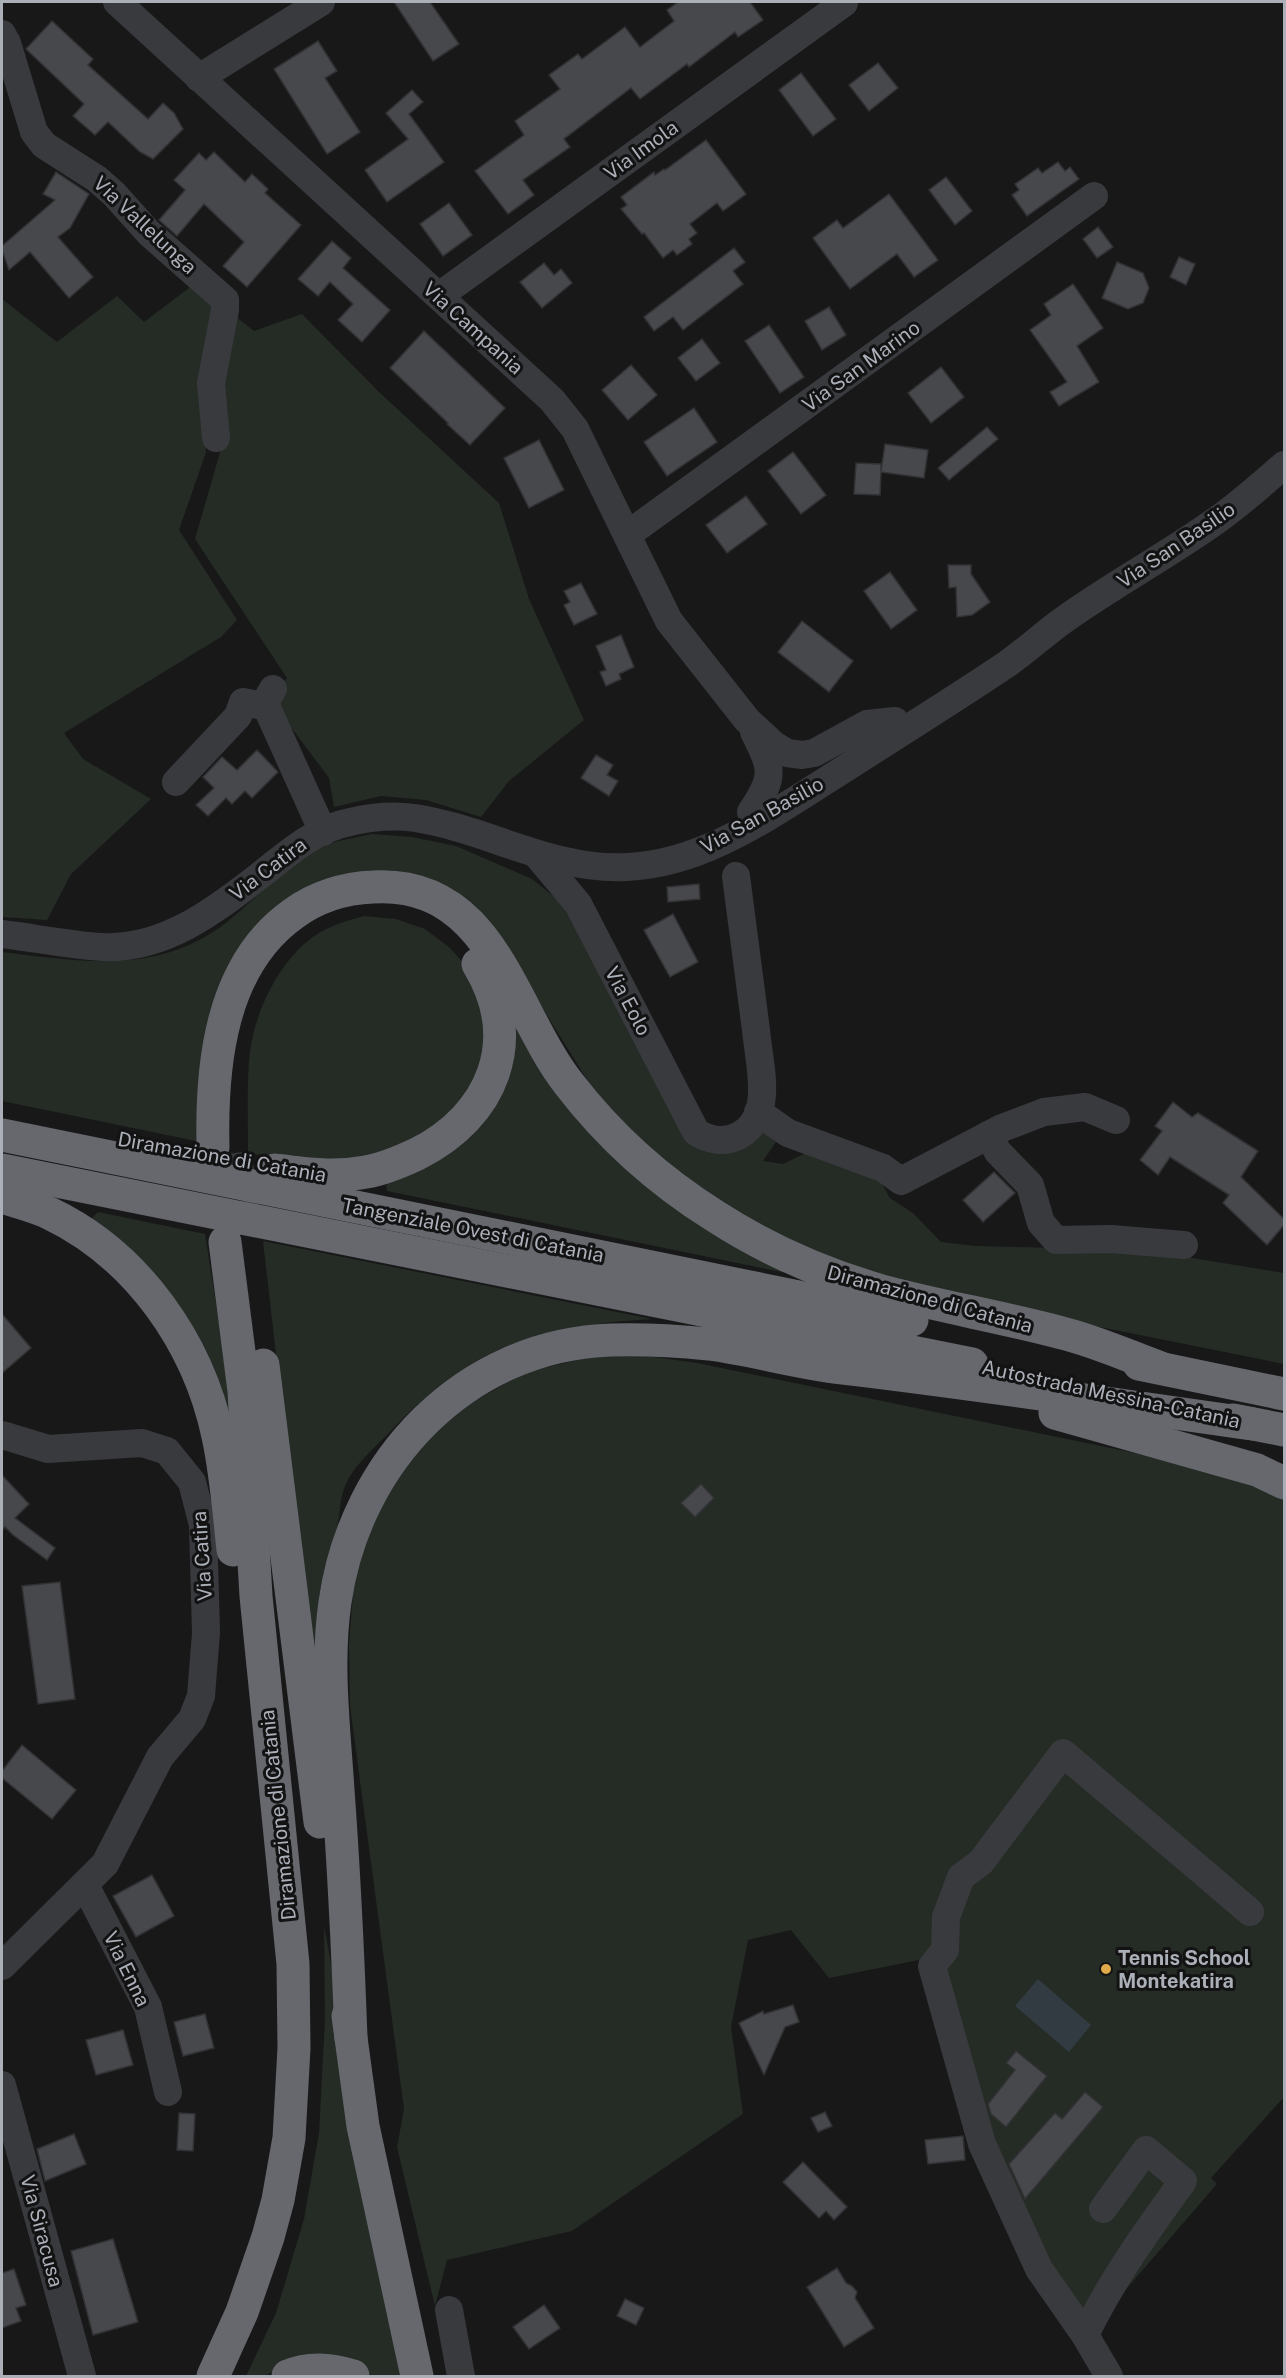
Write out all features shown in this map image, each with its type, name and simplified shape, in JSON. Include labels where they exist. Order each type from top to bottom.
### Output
[{"type":"highway","name":"Diramazione di Catania","points":[[2,1124],[51,1127],[318,1176],[343,1176],[388,1167],[428,1149],[474,1108],[486,1092],[499,1059],[499,1018],[488,980],[466,948],[438,924],[420,916],[384,907],[364,907],[331,916],[303,932],[288,944],[270,965],[254,991],[240,1036],[224,1150],[214,1082],[222,1031],[238,984],[262,945],[291,915],[325,897],[366,887],[385,886],[408,890],[443,903],[461,914],[475,927],[503,968],[547,1053],[569,1084],[625,1146],[655,1173],[712,1215],[774,1250],[821,1271],[928,1303],[1065,1333],[1161,1368]]},
{"type":"highway","name":"Tangenziale Ovest di Catania","points":[[2,1135],[938,1354]]},
{"type":"highway","name":"Tangenziale Ovest di Catania","points":[[2,1170],[801,1329],[938,1354]]},
{"type":"highway","points":[[2,1197],[47,1212],[72,1226],[115,1256],[149,1292],[178,1334],[204,1389],[211,1411],[219,1446],[229,1514],[272,1918],[281,2052],[291,2106]]},
{"type":"highway","name":"Diramazione di Catania","points":[[213,2376],[242,2312],[268,2237],[285,2165],[294,2048],[293,1964],[256,1596],[236,1244],[363,2126],[417,2376]]},
{"type":"highway","points":[[351,2038],[347,1917],[333,1708],[331,1645],[335,1603],[350,1540],[361,1509],[385,1466],[420,1424],[459,1393],[509,1363],[557,1346],[610,1340],[711,1344],[805,1364],[938,1354],[1269,1427]]},
{"type":"highway","name":"Autostrada Messina-Catania","points":[[938,1354],[1161,1368],[1284,1394]]},
{"type":"highway","points":[[938,1354],[1257,1470],[1284,1483]]},
{"type":"highway","points":[[1213,1379],[1284,1379]]},
{"type":"highway","points":[[235,2376],[261,2320],[289,2241],[306,2165],[314,2090],[315,2044],[314,1962],[306,1886],[244,1391]]},
{"type":"highway","points":[[317,1797],[347,1917],[384,2138],[436,2376]]},
{"type":"highway","points":[[288,2376],[327,2370],[353,2376]]},
{"type":"street","name":"Via Campania","points":[[117,2],[552,400],[575,429],[669,621],[747,720]]},
{"type":"street","points":[[199,78],[321,2]]},
{"type":"street","name":"Via Imola","points":[[439,296],[844,3]]},
{"type":"street","name":"Via Vallelunga","points":[[2,34],[7,43],[34,132],[44,145],[97,179],[114,194],[149,233],[225,300],[210,382],[216,438]]},
{"type":"street","name":"Via San Marino","points":[[627,535],[1094,196]]},
{"type":"street","name":"Via San Basilio","points":[[537,855],[657,851],[698,839],[751,812],[1006,649],[1062,620],[1216,521],[1284,465]]},
{"type":"street","name":"Via San Basilio","points":[[537,855],[593,867],[626,868],[660,864],[710,847],[778,809],[872,751],[1010,662],[1062,620]]},
{"type":"street","points":[[176,782],[238,716],[243,702],[268,697],[267,708],[323,832]]},
{"type":"street","points":[[747,720],[780,749],[787,753],[802,755],[814,753],[833,744],[867,724],[895,721]]},
{"type":"street","points":[[747,720],[770,767],[768,781],[751,812]]},
{"type":"street","name":"Via Catira","points":[[2,934],[105,947],[142,944],[182,930],[218,908],[311,836],[346,822],[379,817],[413,818],[453,827],[537,855]]},
{"type":"street","name":"Via Eolo","points":[[537,855],[578,904],[696,1132],[707,1139],[720,1142],[740,1135],[754,1122],[759,1107]]},
{"type":"street","points":[[736,876],[760,1066],[759,1107],[788,1133],[883,1168],[901,1181],[988,1135],[1044,1112],[1084,1107],[1116,1120]]},
{"type":"street","points":[[988,1135],[998,1152],[1030,1185],[1041,1223],[1056,1239],[1111,1239],[1184,1245]]},
{"type":"street","name":"Via Catira","points":[[2,1435],[48,1449],[142,1443],[167,1451],[192,1482],[203,1525],[206,1633],[201,1696],[192,1719],[160,1757],[105,1864],[85,1884]]},
{"type":"street","points":[[1109,2376],[1085,2335],[1040,2269],[982,2144],[932,1966],[945,1950],[946,1917],[961,1877],[981,1862],[1063,1753],[1250,1912]]},
{"type":"street","points":[[2,1966],[85,1884]]},
{"type":"street","name":"Via Enna","points":[[85,1884],[148,2007],[168,2092]]},
{"type":"street","name":"Via Siracusa","points":[[2,2085],[82,2376]]},
{"type":"street","points":[[1085,2335],[1123,2264],[1193,2179],[1146,2150],[1103,2209]]},
{"type":"street","points":[[449,2310],[461,2376]]},
{"type":"shaded area","points":[[193,285],[216,308],[202,380],[206,452],[179,530],[237,620],[221,637],[64,733],[83,759],[151,799],[71,874],[47,920],[2,917],[2,299],[57,342],[117,296],[144,322]]},
{"type":"shaded area","points":[[231,313],[254,331],[302,314],[379,392],[499,503],[529,599],[584,720],[509,781],[481,817],[426,800],[381,796],[334,807],[329,778],[270,699],[287,678],[195,539],[223,442],[215,386]]},
{"type":"shaded area","points":[[372,834],[412,837],[456,846],[532,879],[558,900],[574,921],[683,1128],[765,1128],[780,1136],[763,1161],[783,1164],[810,1151],[880,1180],[890,1198],[913,1213],[941,1242],[976,1246],[1143,1250],[1284,1273],[1284,1364],[915,1290],[830,1264],[697,1191],[604,1107],[499,938],[466,902],[309,891],[208,1032],[198,1082],[196,1141],[2,1101],[2,952],[86,961],[141,959],[167,953],[194,943],[219,928],[287,870],[317,850],[332,843]]},
{"type":"shaded area","points":[[364,916],[396,919],[425,929],[450,948],[468,968],[484,996],[485,1064],[449,1120],[390,1154],[310,1163],[248,1153],[248,1084],[251,1044],[261,1009],[269,992],[288,961],[313,937],[331,927]]},
{"type":"shaded area","points":[[509,1004],[540,1066],[806,1277],[387,1191],[386,1180],[453,1145]]},
{"type":"shaded area","points":[[98,1212],[205,1234],[235,1425],[90,1220]]},
{"type":"shaded area","points":[[263,1241],[652,1319],[610,1322],[538,1336],[476,1361],[446,1381],[417,1405],[362,1461],[343,1492],[338,1523],[319,1597],[316,1654],[319,1729]]},
{"type":"shaded area","points":[[599,1355],[647,1356],[697,1363],[1223,1471],[1284,1494],[1284,2097],[1211,2178],[1217,2184],[1109,2309],[1084,2315],[1031,2233],[924,1959],[829,1978],[791,1930],[748,1940],[731,2027],[743,2114],[572,2231],[447,2260],[435,2306],[397,2147],[404,2109],[350,1706],[349,1644],[353,1593],[362,1547],[398,1470],[457,1411],[526,1372]]},
{"type":"shaded area","points":[[324,1926],[408,2376],[374,2376],[355,2367],[277,2369],[265,2376],[246,2376],[276,2313],[304,2219],[319,2133],[325,2019]]},
{"type":"shaded area","points":[[1038,1979],[1091,2025],[1069,2052],[1015,2006]]},
{"type":"building","points":[[394,2],[430,2],[459,44],[433,61]]},
{"type":"building","points":[[678,2],[750,2],[763,20],[738,37],[735,32],[689,67],[687,64],[640,99],[631,88],[564,139],[570,147],[523,180],[534,195],[508,214],[475,171],[524,135],[515,121],[560,89],[549,75],[578,54],[582,59],[625,27],[640,47],[674,21],[667,10]]},
{"type":"building","points":[[52,21],[93,59],[88,65],[148,119],[163,103],[174,113],[183,129],[153,159],[140,152],[108,122],[95,135],[73,116],[84,104],[26,49]]},
{"type":"building","points":[[318,41],[337,71],[325,78],[360,132],[327,154],[274,69]]},
{"type":"building","points":[[878,63],[898,88],[869,111],[849,85]]},
{"type":"building","points":[[801,73],[836,119],[813,136],[779,90]]},
{"type":"building","points":[[412,90],[423,102],[409,114],[444,162],[387,202],[365,170],[408,139],[386,113]]},
{"type":"building","points":[[706,140],[746,194],[723,211],[717,203],[690,224],[697,233],[689,239],[692,244],[677,255],[673,250],[663,258],[644,233],[642,234],[621,209],[627,205],[621,197],[654,172],[655,175],[665,170]]},
{"type":"building","points":[[214,152],[245,182],[252,174],[268,189],[265,193],[301,225],[247,287],[223,266],[244,242],[204,204],[177,236],[159,220],[185,190],[174,180],[199,153],[206,160]]},
{"type":"building","points":[[1058,162],[1065,171],[1070,167],[1079,179],[1027,216],[1012,195],[1019,190],[1015,184],[1038,168],[1042,173]]},
{"type":"building","points":[[56,172],[89,194],[70,228],[58,237],[93,277],[69,298],[30,252],[9,270],[2,250],[2,246],[55,200],[43,194]]},
{"type":"building","points":[[946,177],[972,211],[955,225],[929,190]]},
{"type":"building","points":[[889,194],[938,260],[914,277],[897,254],[850,289],[813,238],[837,220],[843,228]]},
{"type":"building","points":[[449,203],[472,235],[443,256],[420,224]]},
{"type":"building","points":[[1098,227],[1113,247],[1097,258],[1083,239]]},
{"type":"building","points":[[332,241],[351,258],[343,268],[390,310],[362,342],[338,320],[353,304],[330,282],[318,296],[298,279]]},
{"type":"building","points":[[734,248],[745,262],[733,271],[743,284],[683,330],[673,317],[654,331],[644,317]]},
{"type":"building","points":[[1179,257],[1195,264],[1186,285],[1170,277]]},
{"type":"building","points":[[1117,262],[1143,273],[1149,288],[1143,303],[1128,309],[1102,298]]},
{"type":"building","points":[[544,263],[554,275],[561,269],[572,283],[542,308],[520,282]]},
{"type":"building","points":[[1073,284],[1103,328],[1077,346],[1099,382],[1059,406],[1050,392],[1067,382],[1030,330],[1051,315],[1044,304]]},
{"type":"building","points":[[829,307],[846,335],[822,350],[805,321]]},
{"type":"building","points":[[769,325],[804,377],[780,393],[745,341]]},
{"type":"building","points":[[424,331],[505,408],[470,445],[390,368]]},
{"type":"building","points":[[702,339],[720,363],[696,381],[678,358]]},
{"type":"building","points":[[631,365],[657,395],[628,420],[602,390]]},
{"type":"building","points":[[941,367],[964,397],[931,423],[908,393]]},
{"type":"building","points":[[694,408],[717,442],[667,476],[644,442]]},
{"type":"building","points":[[987,427],[998,439],[949,480],[938,468]]},
{"type":"building","points":[[539,440],[564,490],[529,508],[504,458]]},
{"type":"building","points":[[885,444],[928,450],[924,478],[881,472],[880,495],[854,494],[856,463],[881,464],[881,471]]},
{"type":"building","points":[[793,452],[826,495],[801,514],[768,471]]},
{"type":"building","points":[[746,496],[767,524],[727,553],[706,525]]},
{"type":"building","points":[[948,565],[971,565],[971,574],[990,602],[972,615],[957,617],[956,587],[949,588]]},
{"type":"building","points":[[890,572],[917,610],[891,629],[864,591]]},
{"type":"building","points":[[581,583],[597,614],[574,625],[564,605],[570,602],[564,591]]},
{"type":"building","points":[[802,621],[853,661],[829,692],[778,652]]},
{"type":"building","points":[[621,635],[634,667],[619,674],[621,679],[606,686],[600,672],[606,670],[596,646]]},
{"type":"building","points":[[257,750],[278,772],[252,798],[245,791],[232,804],[226,798],[208,816],[196,805],[214,788],[203,777],[222,757],[237,770]]},
{"type":"building","points":[[596,755],[613,765],[607,775],[618,781],[609,796],[581,778]]},
{"type":"building","points":[[699,884],[700,899],[668,902],[667,887]]},
{"type":"building","points":[[673,914],[698,962],[670,977],[644,930]]},
{"type":"building","points":[[1173,1102],[1192,1117],[1198,1113],[1258,1151],[1241,1177],[1284,1219],[1284,1225],[1267,1245],[1223,1203],[1229,1195],[1170,1157],[1158,1175],[1140,1160],[1162,1131],[1155,1126]]},
{"type":"building","points":[[994,1172],[1015,1193],[983,1222],[963,1200]]},
{"type":"building","points":[[2,1314],[31,1348],[2,1373]]},
{"type":"building","points":[[2,1475],[29,1504],[15,1518],[55,1548],[47,1560],[5,1527],[2,1531]]},
{"type":"building","points":[[701,1484],[714,1498],[695,1517],[681,1503]]},
{"type":"building","points":[[60,1582],[75,1699],[38,1704],[22,1586]]},
{"type":"building","points":[[22,1745],[76,1790],[52,1819],[2,1778],[2,1771]]},
{"type":"building","points":[[152,1875],[174,1916],[136,1937],[113,1896]]},
{"type":"building","points":[[793,2005],[799,2022],[785,2027],[764,2075],[739,2023],[763,2011],[764,2014]]},
{"type":"building","points":[[205,2014],[214,2048],[183,2056],[174,2022]]},
{"type":"building","points":[[123,2030],[133,2065],[96,2075],[86,2040]]},
{"type":"building","points":[[1016,2051],[1047,2076],[1006,2127],[991,2114],[988,2104],[1015,2070],[1006,2063]]},
{"type":"building","points":[[1085,2092],[1103,2107],[1025,2199],[1009,2164],[1055,2113],[1062,2119]]},
{"type":"building","points":[[825,2112],[832,2126],[818,2132],[811,2118]]},
{"type":"building","points":[[179,2113],[195,2114],[193,2151],[177,2150]]},
{"type":"building","points":[[74,2134],[86,2164],[45,2181],[37,2149]]},
{"type":"building","points":[[963,2136],[965,2160],[928,2164],[925,2140]]},
{"type":"building","points":[[803,2162],[847,2207],[834,2220],[826,2211],[819,2218],[783,2182]]},
{"type":"building","points":[[113,2239],[138,2322],[93,2335],[71,2251]]},
{"type":"building","points":[[837,2268],[846,2283],[857,2292],[855,2298],[874,2328],[844,2347],[807,2287]]},
{"type":"building","points":[[14,2269],[26,2305],[16,2308],[21,2321],[2,2328],[2,2273]]},
{"type":"building","points":[[625,2299],[644,2308],[636,2325],[617,2316]]},
{"type":"building","points":[[544,2305],[560,2328],[529,2349],[513,2327]]},
{"type":"tunnel","points":[[235,1153],[248,1247]]},
{"type":"place","name":"Tennis School Montekatira","points":[[1106,1969]]}]
